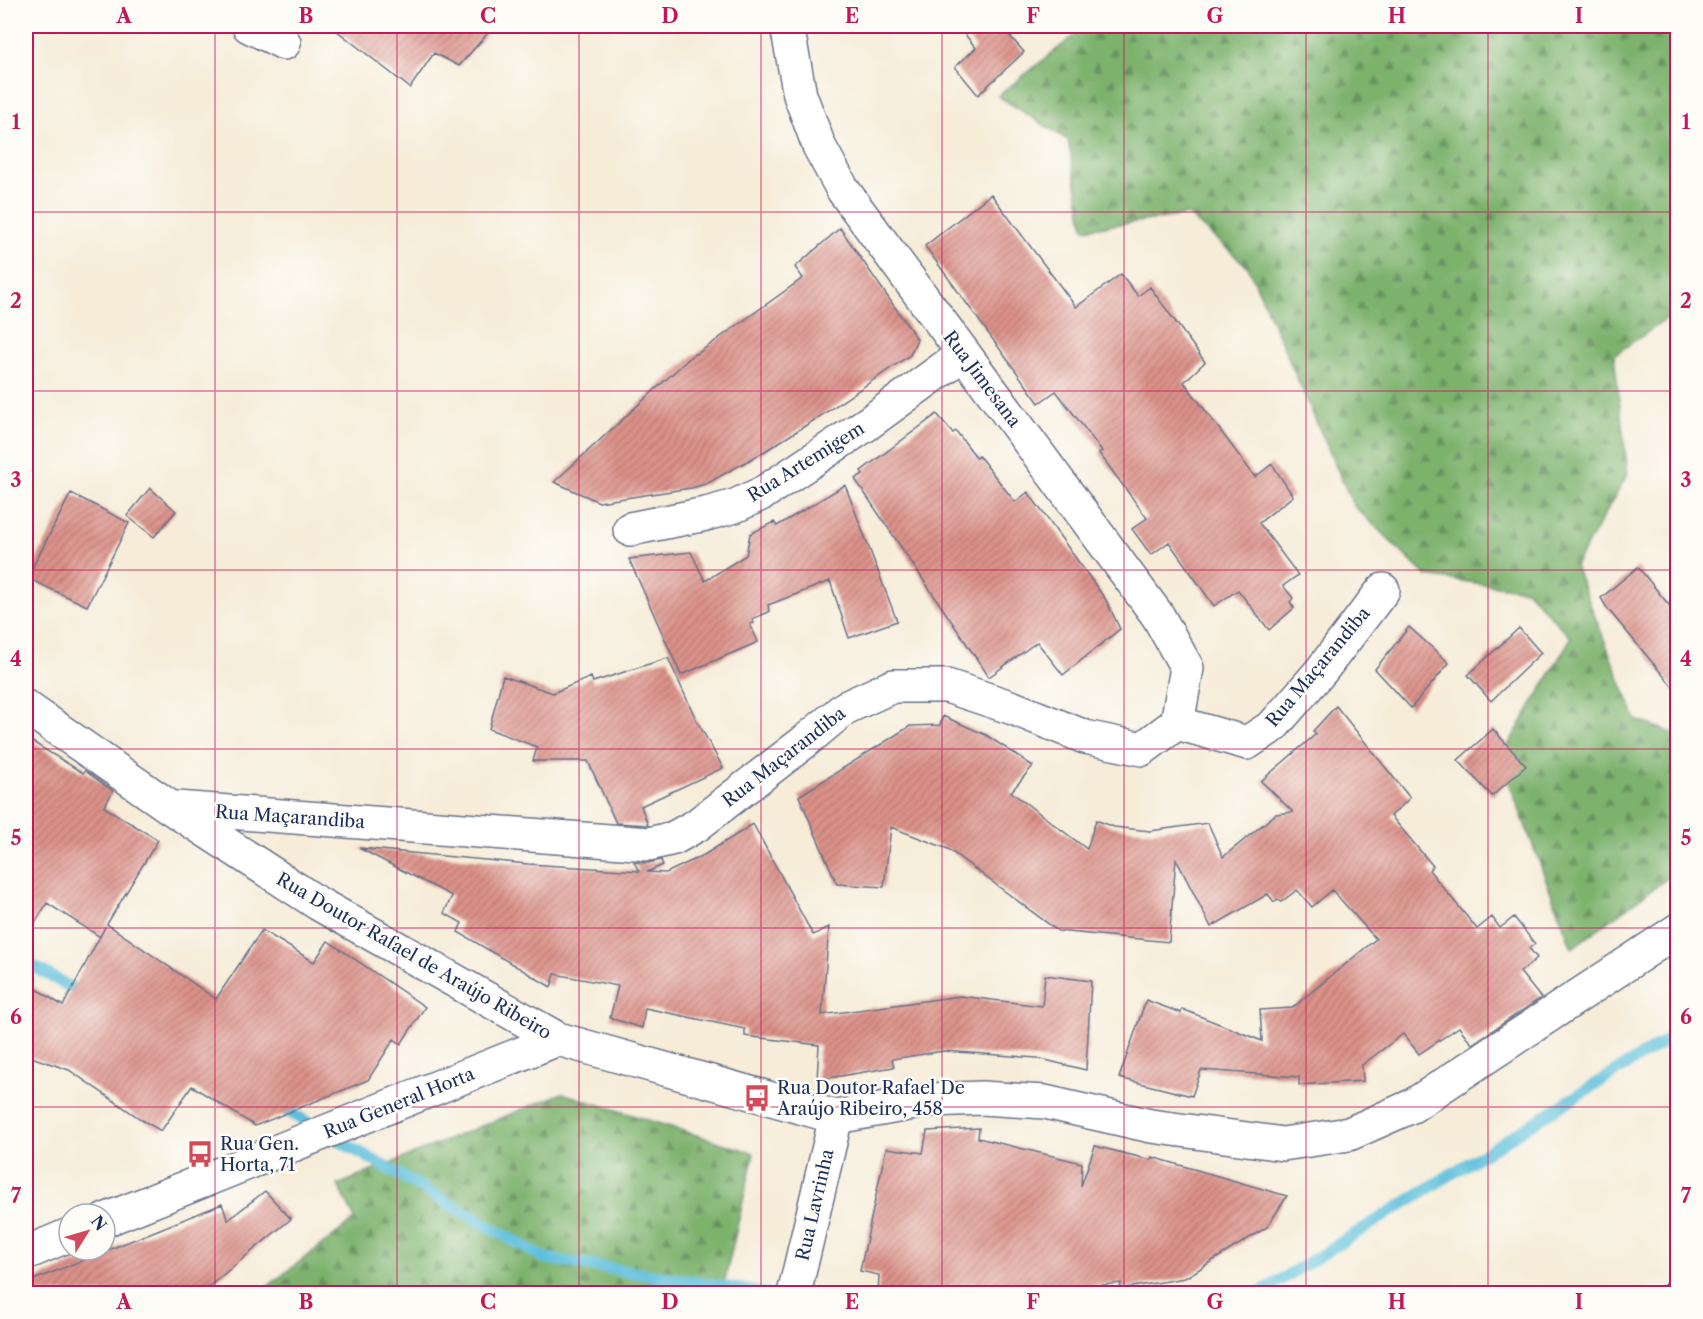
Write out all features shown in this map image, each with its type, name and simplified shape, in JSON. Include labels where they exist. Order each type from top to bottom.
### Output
[{"type":"street","points":[[249,26],[284,43]]},
{"type":"street","name":"Rua Jimesana","points":[[787,26],[800,95],[824,155],[843,190],[1158,616],[1187,668],[1177,723]]},
{"type":"street","name":"Rua Artemigem","points":[[630,529],[706,514],[735,506],[763,493],[867,424],[963,354]]},
{"type":"street","name":"Rua Maçarandiba","points":[[171,808],[649,844],[674,838],[697,825],[845,708],[893,686],[947,686],[1013,708],[1085,737],[1142,750],[1177,723],[1247,743],[1273,726],[1321,671],[1383,590]]},
{"type":"street","name":"Rua Doutor Rafael de Araújo Ribeiro","points":[[26,706],[171,808],[319,904],[558,1039],[836,1117],[931,1100],[982,1098],[1044,1102],[1151,1126],[1283,1144],[1349,1134],[1412,1106],[1677,930]]},
{"type":"street","name":"Rua General Horta","points":[[117,1215],[558,1039]]},
{"type":"street","name":"Rua Lavrinha","points":[[794,1293],[836,1117]]},
{"type":"street","points":[[26,1253],[57,1240]]},
{"type":"green space","points":[[1086,26],[1677,26],[1677,312],[1614,355],[1628,474],[1575,566],[1636,720],[1677,734],[1677,871],[1572,948],[1500,759],[1571,638],[1526,590],[1426,576],[1353,505],[1248,267],[1188,215],[1084,229],[1068,140],[998,96]]},
{"type":"green space","points":[[562,1093],[754,1153],[722,1293],[259,1293],[355,1219],[338,1185]]},
{"type":"building","points":[[331,26],[494,26],[459,66],[434,53],[410,88]]},
{"type":"building","points":[[958,26],[1001,26],[1024,52],[978,95],[955,67],[976,48]]},
{"type":"building","points":[[991,194],[1076,307],[1121,274],[1138,296],[1150,287],[1205,362],[1184,382],[1255,477],[1272,464],[1293,496],[1259,523],[1298,575],[1283,586],[1293,598],[1290,602],[1294,608],[1269,630],[1238,590],[1214,606],[1169,542],[1151,555],[1132,529],[1147,518],[1099,453],[1102,451],[1056,391],[1039,403],[925,246]]},
{"type":"building","points":[[840,228],[917,339],[910,355],[816,419],[762,453],[706,484],[599,502],[554,482],[694,354],[803,278],[795,267]]},
{"type":"building","points":[[937,414],[953,433],[956,431],[977,458],[979,456],[1015,502],[1028,492],[1106,600],[1120,629],[1063,675],[1037,642],[989,677],[855,479],[863,474],[861,471]]},
{"type":"building","points":[[845,485],[897,621],[849,638],[830,581],[768,605],[769,612],[752,619],[754,623],[750,624],[758,642],[681,675],[629,559],[691,552],[705,581],[746,555],[750,534],[774,522],[777,526]]},
{"type":"building","points":[[150,488],[176,511],[154,537],[127,516]]},
{"type":"building","points":[[71,493],[129,523],[87,606],[27,578]]},
{"type":"building","points":[[1638,567],[1677,615],[1677,692],[1601,598]]},
{"type":"building","points":[[1409,627],[1449,663],[1411,708],[1375,669]]},
{"type":"building","points":[[1519,628],[1541,653],[1491,701],[1468,675]]},
{"type":"building","points":[[668,658],[696,719],[723,768],[641,806],[648,825],[616,823],[588,761],[533,761],[537,747],[489,729],[503,676],[553,693],[591,677],[593,682]]},
{"type":"building","points":[[1336,706],[1410,798],[1391,816],[1433,866],[1429,870],[1477,929],[1492,917],[1500,928],[1514,917],[1535,944],[1529,948],[1537,958],[1520,972],[1541,998],[1472,1044],[1459,1027],[1419,1054],[1403,1034],[1362,1065],[1363,1081],[1299,1085],[1299,1077],[1201,1070],[1192,1096],[1119,1078],[1146,1000],[1181,1013],[1182,1009],[1262,1041],[1260,1010],[1292,1008],[1376,939],[1332,890],[1312,907],[1297,890],[1281,902],[1278,899],[1274,902],[1268,894],[1211,927],[1176,859],[1169,942],[1058,931],[948,849],[891,827],[884,887],[837,884],[799,796],[910,726],[940,725],[943,716],[986,735],[1033,766],[1011,792],[1087,849],[1096,820],[1114,827],[1150,831],[1208,823],[1223,857],[1276,814],[1293,812],[1261,781],[1316,734],[1313,731]]},
{"type":"building","points":[[1493,729],[1526,766],[1492,796],[1458,760]]},
{"type":"building","points":[[26,738],[83,773],[85,771],[113,791],[104,807],[158,840],[107,924],[216,999],[262,930],[314,962],[328,941],[425,1007],[401,1044],[394,1039],[368,1080],[255,1126],[192,1086],[161,1131],[69,1070],[28,1056],[32,1035],[26,1033],[26,982],[63,1006],[100,937],[47,903],[26,938]]},
{"type":"building","points":[[753,824],[813,935],[829,927],[822,1015],[960,996],[1042,1006],[1045,975],[1091,981],[1086,1070],[1037,1058],[944,1051],[892,1059],[894,1067],[817,1080],[819,1045],[745,1036],[745,1029],[645,1008],[642,1028],[610,1018],[618,986],[555,974],[551,987],[458,932],[462,923],[444,913],[452,896],[359,848],[528,864],[639,871],[634,862],[648,863],[661,860],[663,865],[647,872],[666,873],[704,855]]},
{"type":"building","points":[[979,1128],[978,1138],[1082,1163],[1081,1186],[1095,1146],[1151,1160],[1152,1157],[1287,1196],[1267,1227],[1185,1278],[1120,1289],[1121,1283],[1028,1293],[878,1293],[879,1275],[860,1271],[886,1148],[923,1153],[927,1131]]},
{"type":"building","points":[[265,1191],[291,1219],[201,1293],[26,1293],[26,1283],[78,1262],[117,1262],[117,1246],[222,1204],[228,1220]]},
{"type":"waterway","points":[[26,962],[84,995]]},
{"type":"waterway","points":[[1258,1294],[1678,1033]]},
{"type":"waterway","points":[[277,1105],[544,1258],[769,1294]]},
{"type":"railway","points":[[1662,1294],[1678,1267]]},
{"type":"place","name":"Rua Doutor Rafael De Araújo Ribeiro, 458","points":[[757,1098]]},
{"type":"place","name":"Rua Gen. Horta, 71","points":[[200,1154]]}]
